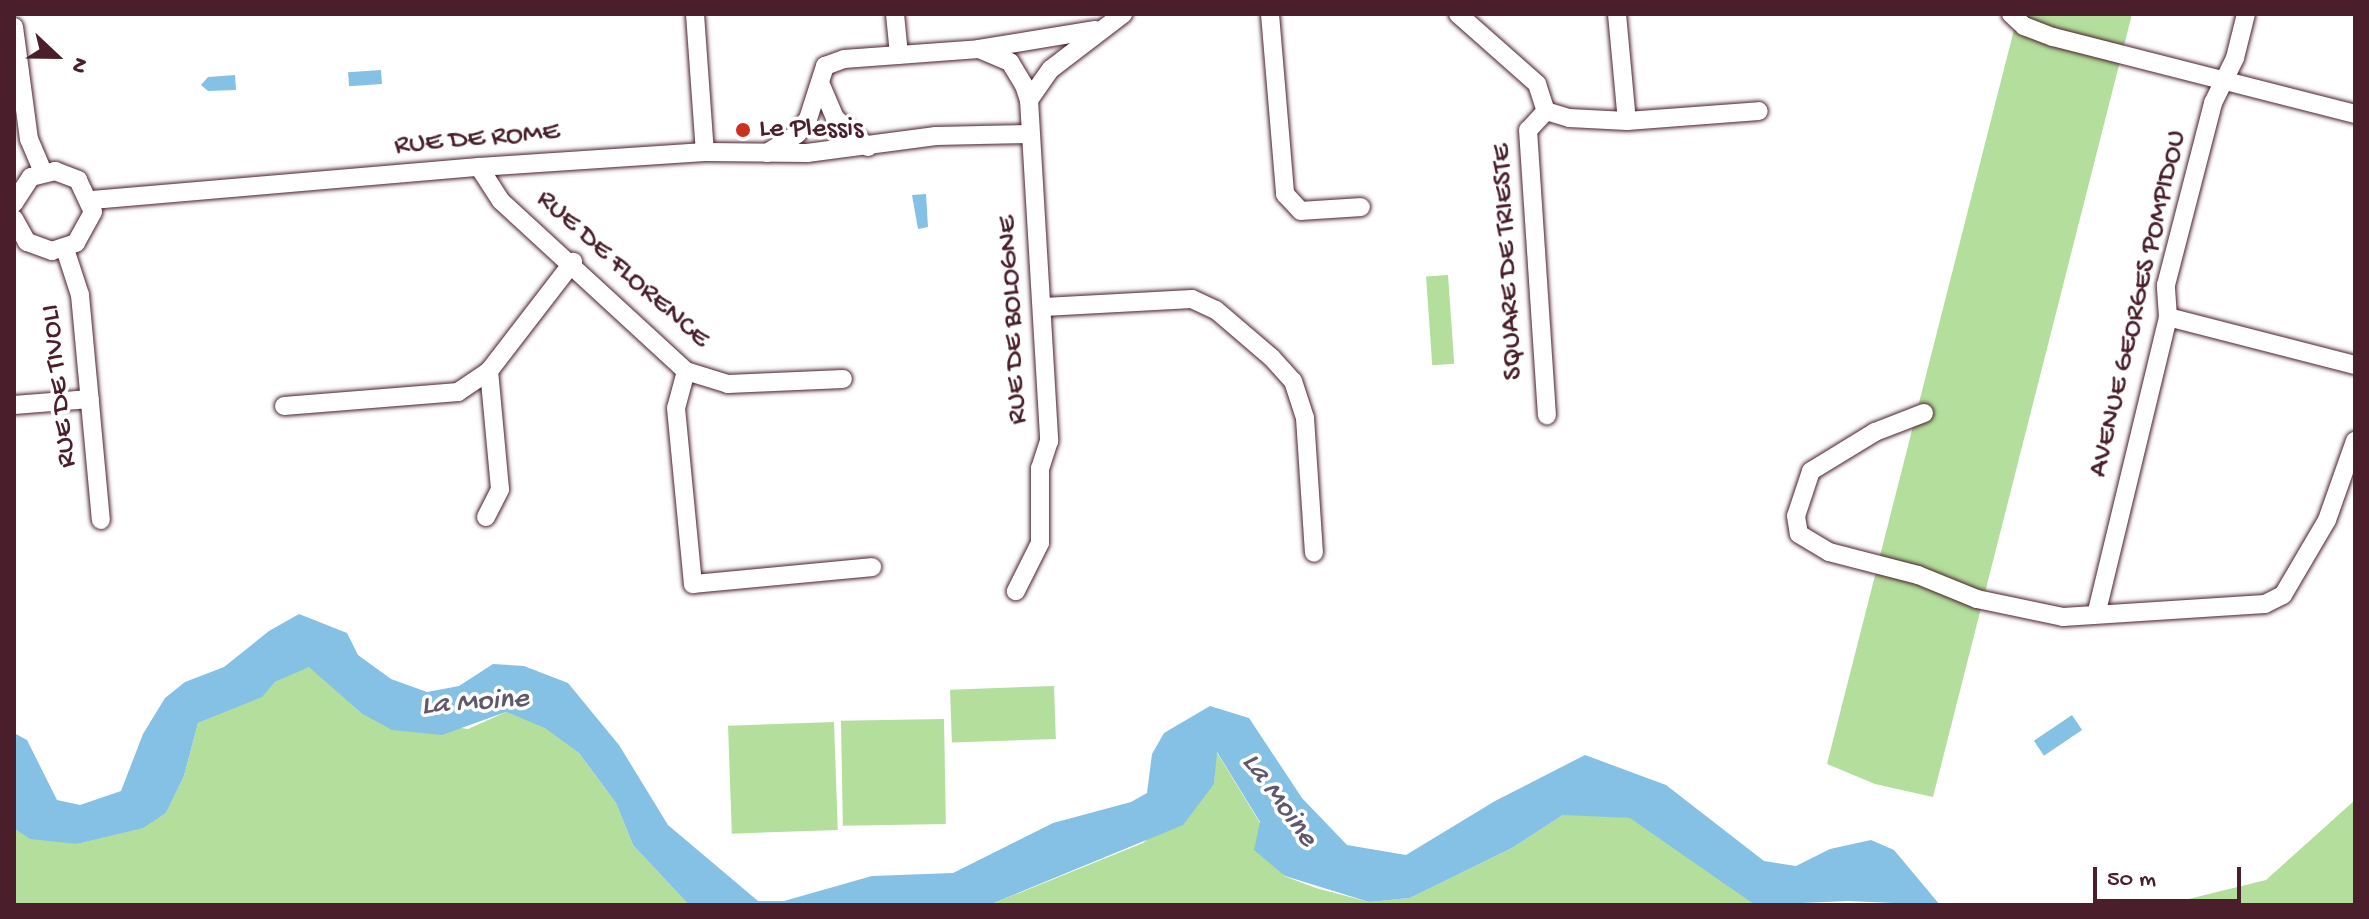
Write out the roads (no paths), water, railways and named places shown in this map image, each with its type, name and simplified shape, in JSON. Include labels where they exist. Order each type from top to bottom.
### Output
[{"type":"street","points":[[680,14],[696,21],[705,152]]},
{"type":"street","points":[[895,14],[899,55]]},
{"type":"street","points":[[979,49],[1010,62],[1029,100],[1051,69],[1123,14]]},
{"type":"street","points":[[1270,14],[1285,194],[1301,211],[1361,207]]},
{"type":"street","points":[[1458,14],[1537,84],[1546,111],[1569,118],[1627,121],[1759,111]]},
{"type":"street","points":[[1617,14],[1627,121]]},
{"type":"street","points":[[2011,14],[2024,26],[2053,37],[2355,114]]},
{"type":"street","name":"AVENUE GEORGES POMPIDOU","points":[[2097,611],[2168,317],[2166,285],[2213,103],[2226,80],[2246,14]]},
{"type":"street","points":[[14,27],[29,139],[43,172]]},
{"type":"street","points":[[767,153],[808,119],[825,66],[844,59],[979,49],[1101,29]]},
{"type":"street","points":[[821,85],[835,118],[868,147]]},
{"type":"street","name":"RUE DE BOLOGNE","points":[[1016,591],[1040,543],[1040,468],[1049,441],[1044,307],[1029,134],[1029,100]]},
{"type":"street","name":"SQUARE DE TRIESTE","points":[[1546,111],[1528,130],[1547,415]]},
{"type":"street","name":"RUE DE ROME","points":[[92,200],[479,167],[705,152],[767,153],[868,147],[936,136],[1029,134]]},
{"type":"street","name":"RUE DE FLORENCE","points":[[479,167],[501,201],[573,262],[686,371],[728,384],[843,379]]},
{"type":"street","points":[[14,203],[23,185],[43,172],[67,173],[92,200],[91,224],[65,249],[39,248],[27,242],[14,219]]},
{"type":"street","name":"RUE DE TIVOLI","points":[[65,249],[80,295],[101,520]]},
{"type":"street","points":[[284,406],[458,392],[489,371],[573,262]]},
{"type":"street","points":[[1044,307],[1192,299],[1216,310],[1272,358],[1293,381],[1305,418],[1314,553]]},
{"type":"street","points":[[2168,317],[2355,365]]},
{"type":"street","points":[[486,517],[500,489],[489,371]]},
{"type":"street","points":[[686,371],[676,408],[693,584],[872,567]]},
{"type":"street","points":[[14,405],[90,399]]},
{"type":"street","points":[[1924,413],[1875,432],[1811,471],[1796,516],[1799,534],[1829,552],[1918,575],[1977,599],[2063,617],[2097,611],[2162,613],[2265,604],[2283,595],[2327,520],[2355,441]]},
{"type":"water","points":[[381,70],[382,84],[349,86],[348,72]]},
{"type":"water","points":[[235,75],[236,90],[208,91],[201,85],[208,77]]},
{"type":"water","points":[[926,194],[928,227],[918,229],[912,195]]},
{"type":"water","name":"La Moine","points":[[299,614],[347,633],[358,655],[391,679],[427,692],[459,686],[493,664],[524,666],[568,683],[619,745],[668,825],[758,901],[784,901],[872,876],[953,873],[1053,823],[1131,802],[1147,793],[1152,754],[1164,733],[1210,706],[1249,718],[1302,798],[1347,845],[1406,855],[1495,801],[1585,755],[1666,785],[1764,861],[1796,866],[1830,849],[1871,840],[1894,850],[1940,905],[1848,901],[1755,905],[1630,818],[1563,815],[1512,848],[1410,898],[1369,902],[1285,876],[1254,850],[1260,822],[1217,752],[1214,784],[1183,825],[989,905],[689,905],[633,845],[616,803],[579,753],[545,728],[506,712],[442,735],[392,730],[361,713],[309,667],[275,682],[262,697],[198,723],[184,776],[166,813],[143,828],[77,844],[30,839],[15,829],[14,733],[27,740],[57,800],[80,805],[121,791],[143,734],[165,698],[185,682],[224,667],[269,631]]},
{"type":"water","points":[[2072,715],[2082,730],[2044,756],[2034,741]]},
{"type":"place","name":"Le Plessis","points":[[743,130]]}]
